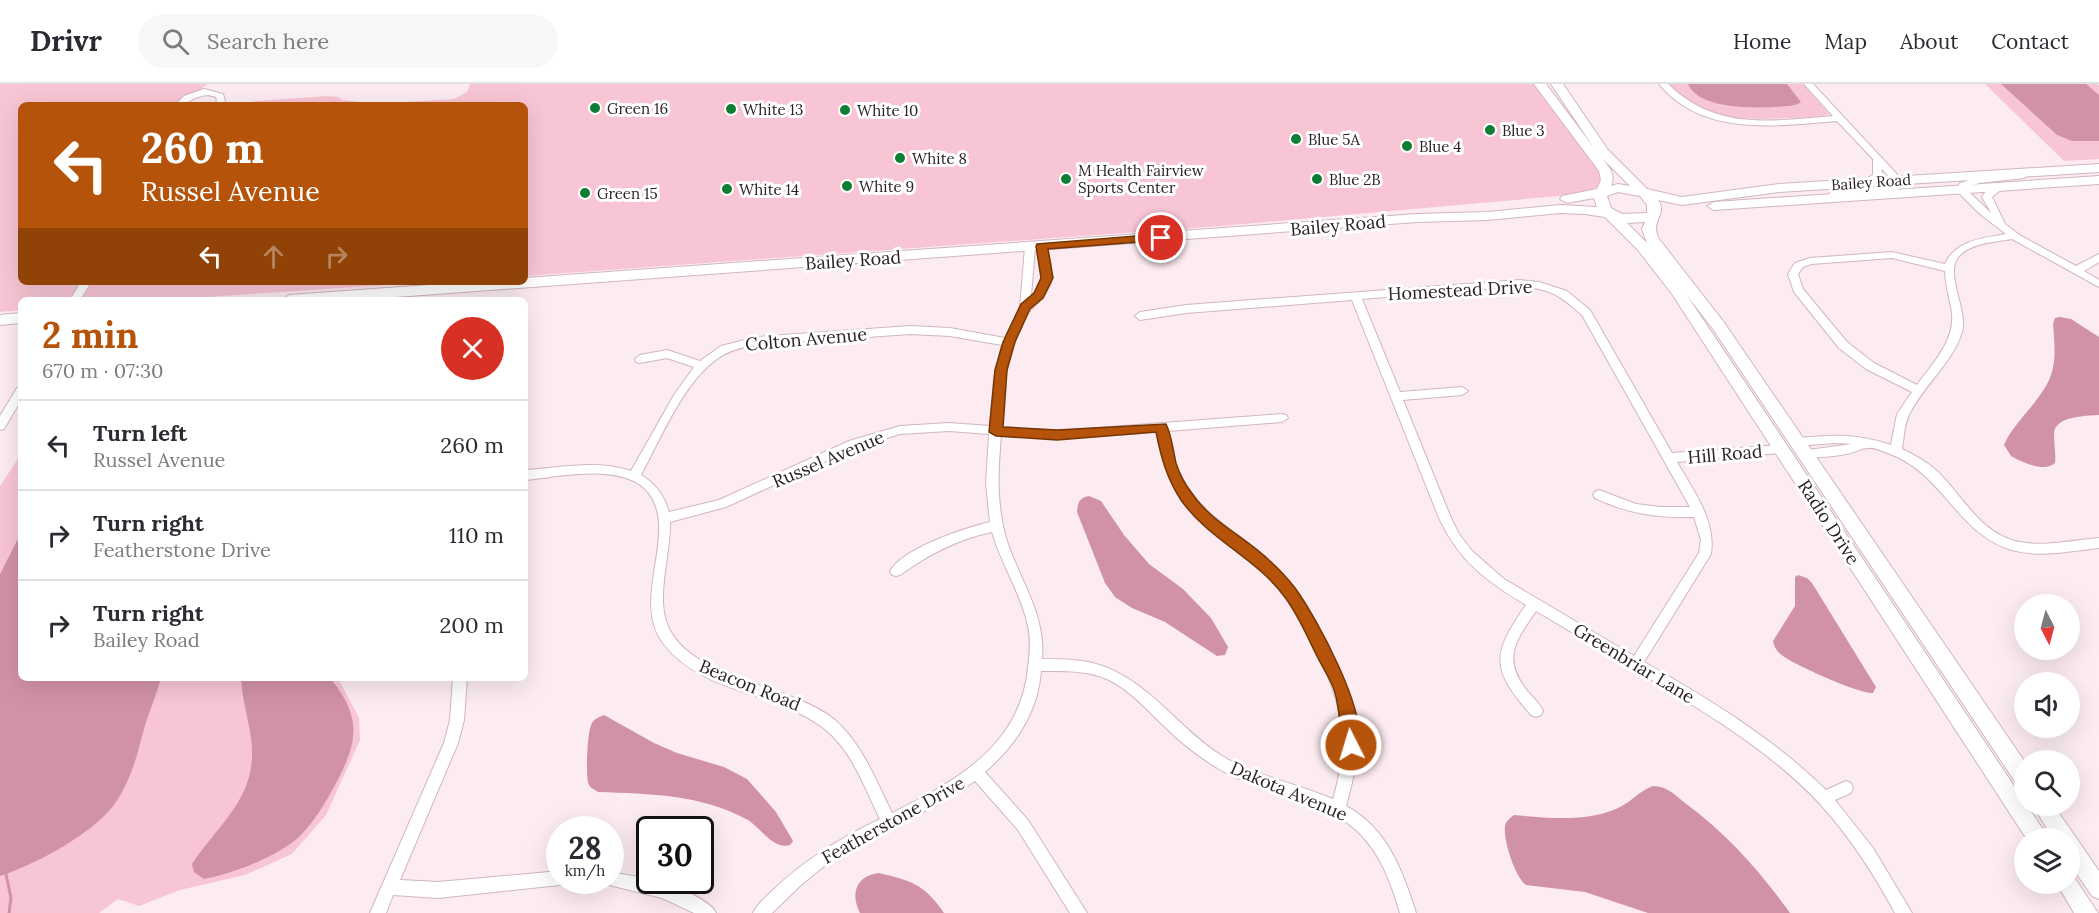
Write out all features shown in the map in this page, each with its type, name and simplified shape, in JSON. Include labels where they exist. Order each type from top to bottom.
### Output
[{"type":"main road","points":[[1540,84],[1605,171],[1607,180],[1600,201],[1610,214]]},
{"type":"main road","points":[[1557,84],[1608,158],[1644,193]]},
{"type":"main road","name":"Bailey Road","points":[[1417,218],[1455,211],[1579,198],[1624,188],[1682,201],[1744,191],[2099,168]]},
{"type":"main road","name":"Bailey Road","points":[[528,284],[1417,218],[1460,218],[1576,207],[1634,219],[1693,207],[2099,180]]},
{"type":"main road","name":"Radio Drive","points":[[1644,193],[1654,204],[1654,216],[1649,229],[1652,240],[1718,325],[2014,763]]},
{"type":"main road","name":"Radio Drive","points":[[1610,214],[1634,236],[1667,277],[2030,828]]},
{"type":"main road","name":"Bailey Road","points":[[353,297],[517,285]]},
{"type":"main road","points":[[0,320],[18,318]]},
{"type":"main road","points":[[2080,861],[2099,889]]},
{"type":"main road","points":[[2074,894],[2087,913]]},
{"type":"street","points":[[183,102],[208,84]]},
{"type":"street","points":[[219,84],[220,102]]},
{"type":"street","points":[[1663,84],[1689,106],[1732,121],[1759,123],[1839,118]]},
{"type":"street","points":[[1808,84],[1877,160],[1899,180],[1901,185],[1822,198]]},
{"type":"street","points":[[195,94],[209,92],[219,94]]},
{"type":"street","points":[[1867,182],[1878,176],[1877,160]]},
{"type":"street","points":[[2046,171],[2025,176],[1973,181],[1963,185],[1961,190],[1983,212],[2014,235],[2099,284]]},
{"type":"street","points":[[1999,187],[1990,192],[1987,197],[2002,225]]},
{"type":"street","points":[[1896,451],[1902,417],[1953,342],[1958,330],[1959,313],[1948,268],[1954,255],[1963,248],[2014,235]]},
{"type":"street","name":"Featherstone Drive","points":[[1025,307],[1039,295],[1047,278],[1036,247]]},
{"type":"street","name":"Featherstone Drive","points":[[761,913],[812,866],[832,852],[944,795],[976,772],[995,755],[1020,722],[1031,695],[1037,665],[1036,631],[1033,618],[996,526],[991,490],[1001,370],[1009,342],[1025,307],[1036,247]]},
{"type":"street","points":[[1919,391],[1870,366],[1843,345],[1798,290],[1793,274],[1798,265],[1810,261],[1888,255],[1902,256],[1948,268]]},
{"type":"street","points":[[2076,271],[2099,257]]},
{"type":"street","name":"Homestead Drive","points":[[1140,316],[1186,309],[1520,284],[1539,285],[1563,293],[1586,313],[1670,458],[1705,525],[1707,540],[1705,554],[1636,664]]},
{"type":"street","name":"Greenbriar Lane","points":[[1356,296],[1445,518],[1459,545],[1485,572],[1755,737],[1824,798],[1848,825],[1904,913]]},
{"type":"street","name":"Colton Avenue","points":[[634,476],[687,384],[710,358],[732,346],[767,340],[910,330],[950,332],[1009,342]]},
{"type":"street","points":[[640,359],[668,354],[702,366]]},
{"type":"street","points":[[1396,396],[1462,391]]},
{"type":"street","points":[[0,426],[18,396]]},
{"type":"street","name":"Russel Avenue","points":[[665,518],[705,510],[732,501],[853,444],[886,433],[934,427],[1057,435],[1282,418]]},
{"type":"street","points":[[1162,427],[1170,467],[1186,497],[1210,522],[1278,578],[1298,606],[1335,673],[1347,708],[1351,745],[1350,764],[1338,808]]},
{"type":"street","points":[[1801,448],[1847,450],[1866,444],[1896,451],[1930,471],[1974,523],[2003,542],[2032,548],[2099,543]]},
{"type":"street","name":"Hill Road","points":[[1670,458],[1780,449]]},
{"type":"street","points":[[528,475],[606,470],[634,476],[658,495],[665,518]]},
{"type":"street","points":[[1599,495],[1621,507],[1641,512],[1699,512]]},
{"type":"street","name":"Beacon Road","points":[[665,518],[656,598],[660,626],[667,638],[676,650],[706,670],[792,701],[811,710],[830,724],[859,760],[889,823]]},
{"type":"street","points":[[896,571],[918,554],[942,542],[996,526]]},
{"type":"street","points":[[1535,603],[1512,636],[1505,650],[1505,663],[1515,688],[1536,711]]},
{"type":"street","name":"Dakota Avenue","points":[[1037,665],[1086,667],[1117,678],[1147,697],[1179,731],[1230,768],[1338,808],[1360,823],[1388,857],[1398,878],[1408,913]]},
{"type":"street","points":[[378,913],[451,743],[457,720],[460,681]]},
{"type":"street","points":[[976,772],[1023,825],[1079,913]]},
{"type":"street","points":[[1824,798],[1846,788]]},
{"type":"street","points":[[388,887],[438,890],[546,879]]},
{"type":"street","points":[[624,882],[671,893],[708,913]]},
{"type":"shaded area","points":[[0,84],[208,84],[183,102],[18,102],[18,285],[386,285],[207,297],[18,297],[18,310],[0,312]]},
{"type":"shaded area","name":"M Health Fairview Sports Center","points":[[470,84],[1540,84],[1603,167],[1606,183],[1581,194],[1221,226],[528,276],[528,102],[407,102],[454,99],[467,92]]},
{"type":"shaded area","points":[[1669,84],[1803,84],[1829,114],[1777,119],[1726,116],[1695,106]]},
{"type":"shaded area","points":[[1688,84],[1787,84],[1801,102],[1792,106],[1774,107],[1726,105],[1703,98]]},
{"type":"shaded area","points":[[1985,84],[2097,84],[2099,86],[2099,159],[2064,161]]},
{"type":"shaded area","points":[[2001,84],[2086,84],[2099,95],[2099,141],[2072,141],[2057,135]]},
{"type":"shaded area","name":"M Health Fairview Sports Center","points":[[327,96],[339,97],[342,100],[359,102],[251,102]]},
{"type":"shaded area","points":[[2055,318],[2071,319],[2099,337],[2099,415],[2072,418],[2059,424],[2054,434],[2055,463],[2039,467],[2011,456],[2004,445],[2011,432],[2043,392],[2052,373],[2055,352],[2053,324]]},
{"type":"shaded area","points":[[18,459],[18,681],[339,681],[359,718],[360,740],[326,815],[292,854],[245,875],[180,890],[139,906],[118,899],[99,913],[0,913],[0,486]]},
{"type":"shaded area","points":[[1089,496],[1101,501],[1124,535],[1149,564],[1183,589],[1211,618],[1228,647],[1225,655],[1217,656],[1165,622],[1132,608],[1115,597],[1105,583],[1077,512],[1080,501]]},
{"type":"shaded area","points":[[18,539],[18,681],[160,681],[132,771],[118,799],[109,811],[82,835],[31,864],[0,876],[0,574]]},
{"type":"shaded area","points":[[1798,575],[1807,578],[1812,583],[1876,687],[1873,693],[1855,689],[1813,672],[1790,660],[1776,649],[1773,641],[1795,606],[1795,577]]},
{"type":"shaded area","points":[[241,681],[332,681],[348,706],[352,719],[352,744],[342,772],[330,794],[300,836],[255,863],[204,879],[194,872],[192,864],[226,821],[243,792],[249,776],[252,758],[251,738]]},
{"type":"shaded area","points":[[604,715],[654,743],[677,753],[724,767],[747,779],[776,812],[793,841],[790,845],[778,844],[748,820],[730,811],[694,800],[598,792],[592,788],[587,777],[590,727],[593,721]]},
{"type":"shaded area","points":[[1653,786],[1670,792],[1715,827],[1755,868],[1790,913],[1648,913],[1585,892],[1526,885],[1522,881],[1511,858],[1505,832],[1506,823],[1514,815],[1569,818],[1597,815],[1622,806]]},
{"type":"shaded area","points":[[879,873],[916,885],[937,903],[944,913],[860,913],[856,899],[857,887],[865,878]]},
{"type":"waterway","points":[[6,874],[11,898],[9,913]]},
{"type":"place","name":"Green 16","points":[[595,108]]},
{"type":"place","name":"White 13","points":[[731,109]]},
{"type":"place","name":"White 10","points":[[845,110]]},
{"type":"place","name":"Blue 3","points":[[1490,130]]},
{"type":"place","name":"Blue 5A","points":[[1296,139]]},
{"type":"place","name":"Blue 4","points":[[1407,146]]},
{"type":"place","name":"White 8","points":[[900,158]]},
{"type":"place","name":"M Health Fairview Sports Center","points":[[1066,179]]},
{"type":"place","name":"Blue 2B","points":[[1317,179]]},
{"type":"place","name":"White 9","points":[[847,186]]},
{"type":"place","name":"White 14","points":[[727,189]]},
{"type":"place","name":"Green 15","points":[[585,193]]},
{"type":"route","points":[[1161,238],[1041,246],[1047,278],[1039,295],[1025,307],[1014,328],[1004,356],[996,432],[1057,435],[1162,427],[1170,467],[1186,497],[1210,522],[1267,566],[1289,591],[1298,606],[1343,690],[1351,745]]}]
